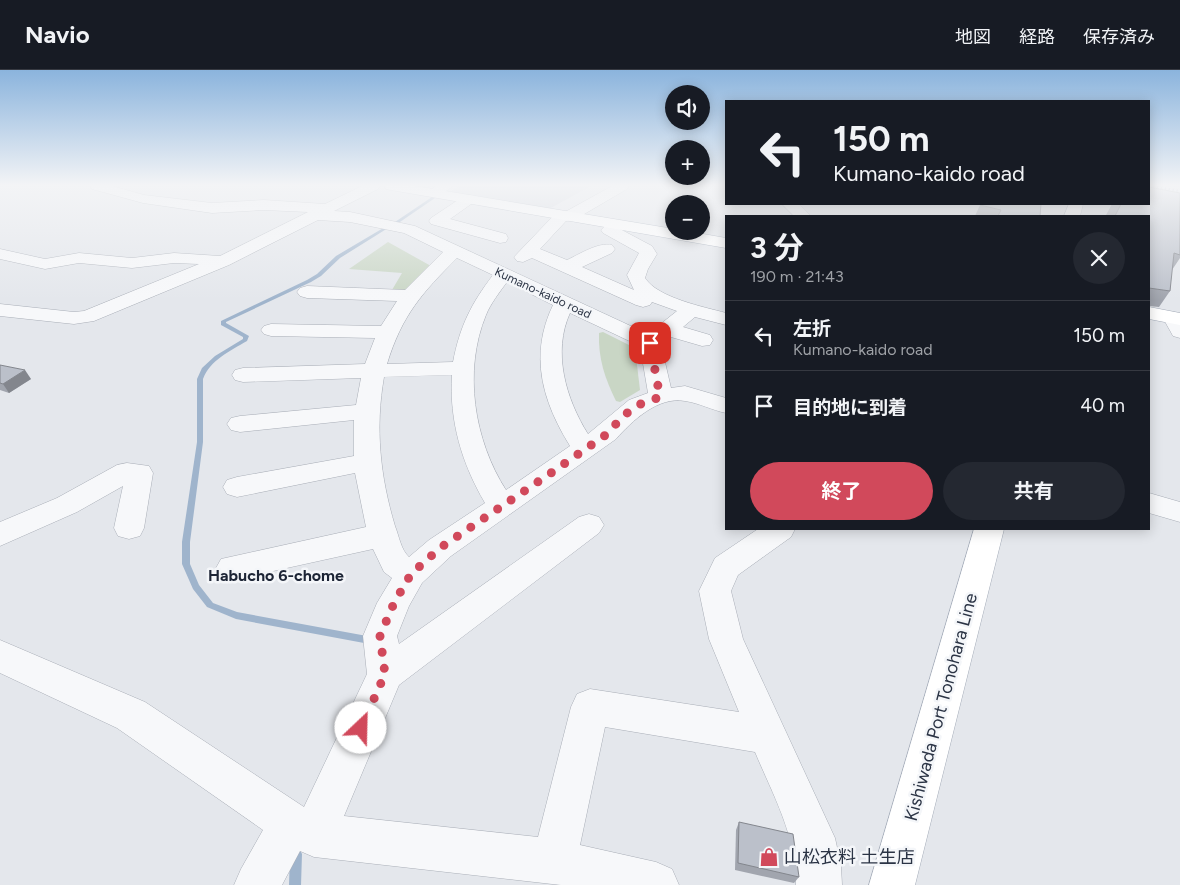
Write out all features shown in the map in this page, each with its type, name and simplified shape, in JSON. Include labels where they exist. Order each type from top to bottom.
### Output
[{"type":"main road","points":[[609,224],[725,243]]},
{"type":"main road","points":[[1150,313],[1178,323]]},
{"type":"main road","name":"Kishiwada Port Tonohara Line","points":[[892,885],[989,530]]},
{"type":"street","points":[[0,310],[74,318],[87,317],[223,261],[298,224]]},
{"type":"street","name":"Kumano-kaido road","points":[[382,224],[409,230],[650,343]]},
{"type":"street","points":[[449,224],[500,238]]},
{"type":"street","points":[[557,224],[526,254],[567,267],[643,301]]},
{"type":"street","points":[[614,225],[609,230],[611,232],[625,237],[646,250],[648,254],[636,274],[636,279],[643,289],[656,297],[725,319]]},
{"type":"street","points":[[567,267],[606,249]]},
{"type":"street","points":[[411,574],[395,563],[384,535],[373,496],[367,462],[366,411],[374,371],[387,332],[410,296],[453,252]]},
{"type":"street","points":[[0,254],[46,264],[79,258],[132,263],[174,258],[223,261]]},
{"type":"street","points":[[501,506],[492,492],[471,440],[465,410],[463,368],[470,331],[476,316],[502,274]]},
{"type":"street","points":[[307,292],[410,296]]},
{"type":"street","points":[[564,303],[556,316],[552,333],[550,351],[552,370],[565,413],[576,436],[585,449]]},
{"type":"street","points":[[660,397],[650,343],[693,309]]},
{"type":"street","points":[[667,329],[702,340]]},
{"type":"street","points":[[270,330],[387,332]]},
{"type":"street","points":[[243,375],[463,368]]},
{"type":"street","points":[[385,674],[380,636],[394,603],[411,574],[440,548],[607,434],[623,416],[638,405],[660,397],[685,394],[725,406]]},
{"type":"street","points":[[240,424],[366,411]]},
{"type":"street","points":[[237,487],[367,462]]},
{"type":"street","points":[[0,535],[67,505],[127,472],[139,474],[129,528]]},
{"type":"street","points":[[1150,503],[1180,512]]},
{"type":"street","points":[[257,885],[302,829],[385,674],[590,525]]},
{"type":"street","points":[[779,530],[726,567],[715,591],[726,639],[813,838],[819,866],[819,885]]},
{"type":"street","points":[[232,568],[384,535]]},
{"type":"street","points":[[0,656],[131,714],[302,829],[554,861],[656,885]]},
{"type":"street","points":[[554,861],[590,707],[767,735]]},
{"type":"green space","points":[[388,242],[431,266],[408,292],[392,290],[402,273],[349,269]]},
{"type":"green space","points":[[603,332],[635,348],[640,390],[620,402],[616,401],[603,368],[599,333]]},
{"type":"building","points":[[1150,224],[1180,224],[1180,255],[1174,253],[1170,291],[1150,288]]},
{"type":"building","points":[[0,365],[25,370],[3,384],[0,383]]},
{"type":"building","name":"山松衣料 土生店","points":[[739,822],[793,834],[799,877],[738,863]]},
{"type":"waterway","points":[[370,644],[367,640],[236,615],[210,605],[196,587],[186,564],[186,542],[200,442],[200,379],[204,369],[217,357],[245,340],[246,336],[223,324],[224,321],[309,281],[319,275],[338,257],[386,228]]},
{"type":"waterway","points":[[295,885],[296,854]]},
{"type":"place","name":"山松衣料 土生店","points":[[769,857]]},
{"type":"district","name":"Habucho 6-chome","points":[[276,575]]},
{"type":"route","points":[[361,728],[385,674],[380,636],[394,603],[411,574],[440,548],[607,434],[623,416],[638,405],[660,397],[650,343]]}]
